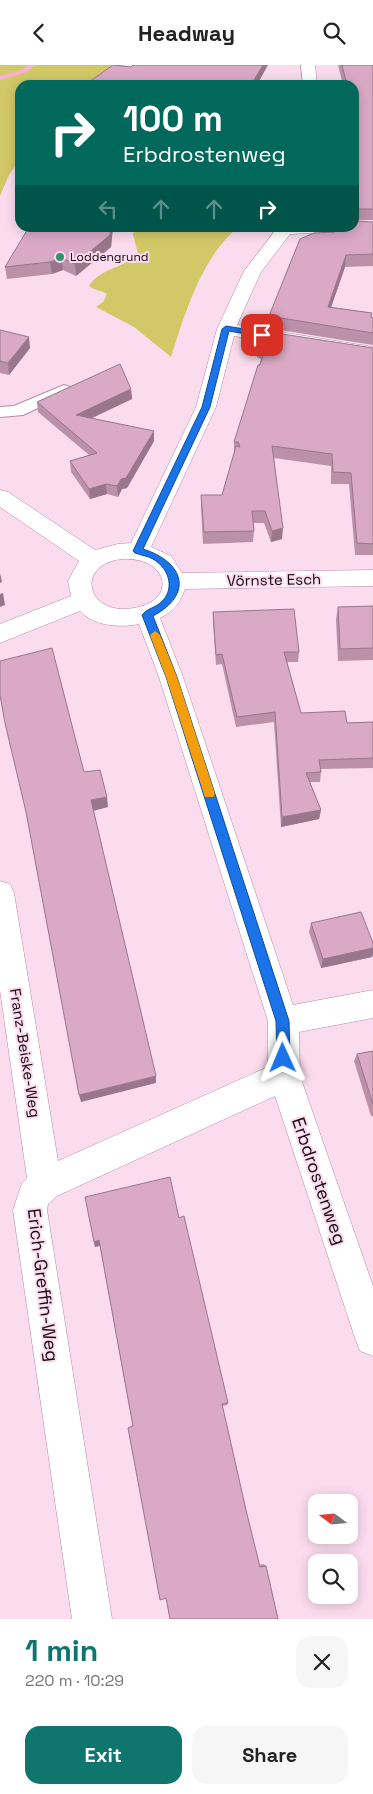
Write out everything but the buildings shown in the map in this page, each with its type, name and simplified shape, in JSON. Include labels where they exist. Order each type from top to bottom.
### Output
[{"type":"street","points":[[308,65],[310,80]]},
{"type":"street","points":[[138,551],[206,407],[226,329],[253,271],[283,232]]},
{"type":"street","points":[[226,329],[373,353]]},
{"type":"street","points":[[0,497],[94,560]]},
{"type":"street","points":[[138,551],[156,557],[169,567],[175,581],[172,594],[163,606],[147,615],[129,618],[110,617],[94,611],[82,600],[78,586],[82,572],[94,560],[115,552],[138,551]]},
{"type":"street","name":"Vörnste Esch","points":[[175,581],[373,578]]},
{"type":"street","points":[[0,634],[82,600]]},
{"type":"street","name":"Erbdrostenweg","points":[[147,615],[172,677],[282,1021],[284,1076],[373,1338]]},
{"type":"street","name":"Franz-Beiske-Weg","points":[[0,893],[46,1184]]},
{"type":"street","points":[[282,1021],[373,1004]]},
{"type":"street","name":"Erich-Greffin-Weg","points":[[92,1619],[30,1210],[34,1195],[46,1184],[284,1076]]},
{"type":"lane","points":[[0,412],[17,411],[79,383]]},
{"type":"shaded area","points":[[0,65],[123,65],[100,80],[15,80],[15,166],[0,196]]},
{"type":"shaded area","points":[[135,232],[233,232],[213,255],[204,271],[182,323],[171,357],[134,327],[96,307],[103,302],[107,294],[89,286],[99,275],[132,259],[138,254],[133,234]]},
{"type":"waterway","points":[[0,78],[24,71],[33,65]]},
{"type":"slow traffic","points":[[155,635],[172,677],[209,794]]},
{"type":"place","name":"Loddengrund","points":[[60,257]]},
{"type":"route","points":[[262,335],[226,329],[206,407],[138,551],[156,557],[169,567],[175,581],[172,594],[163,606],[147,615],[172,677],[282,1021],[283,1058]]}]
